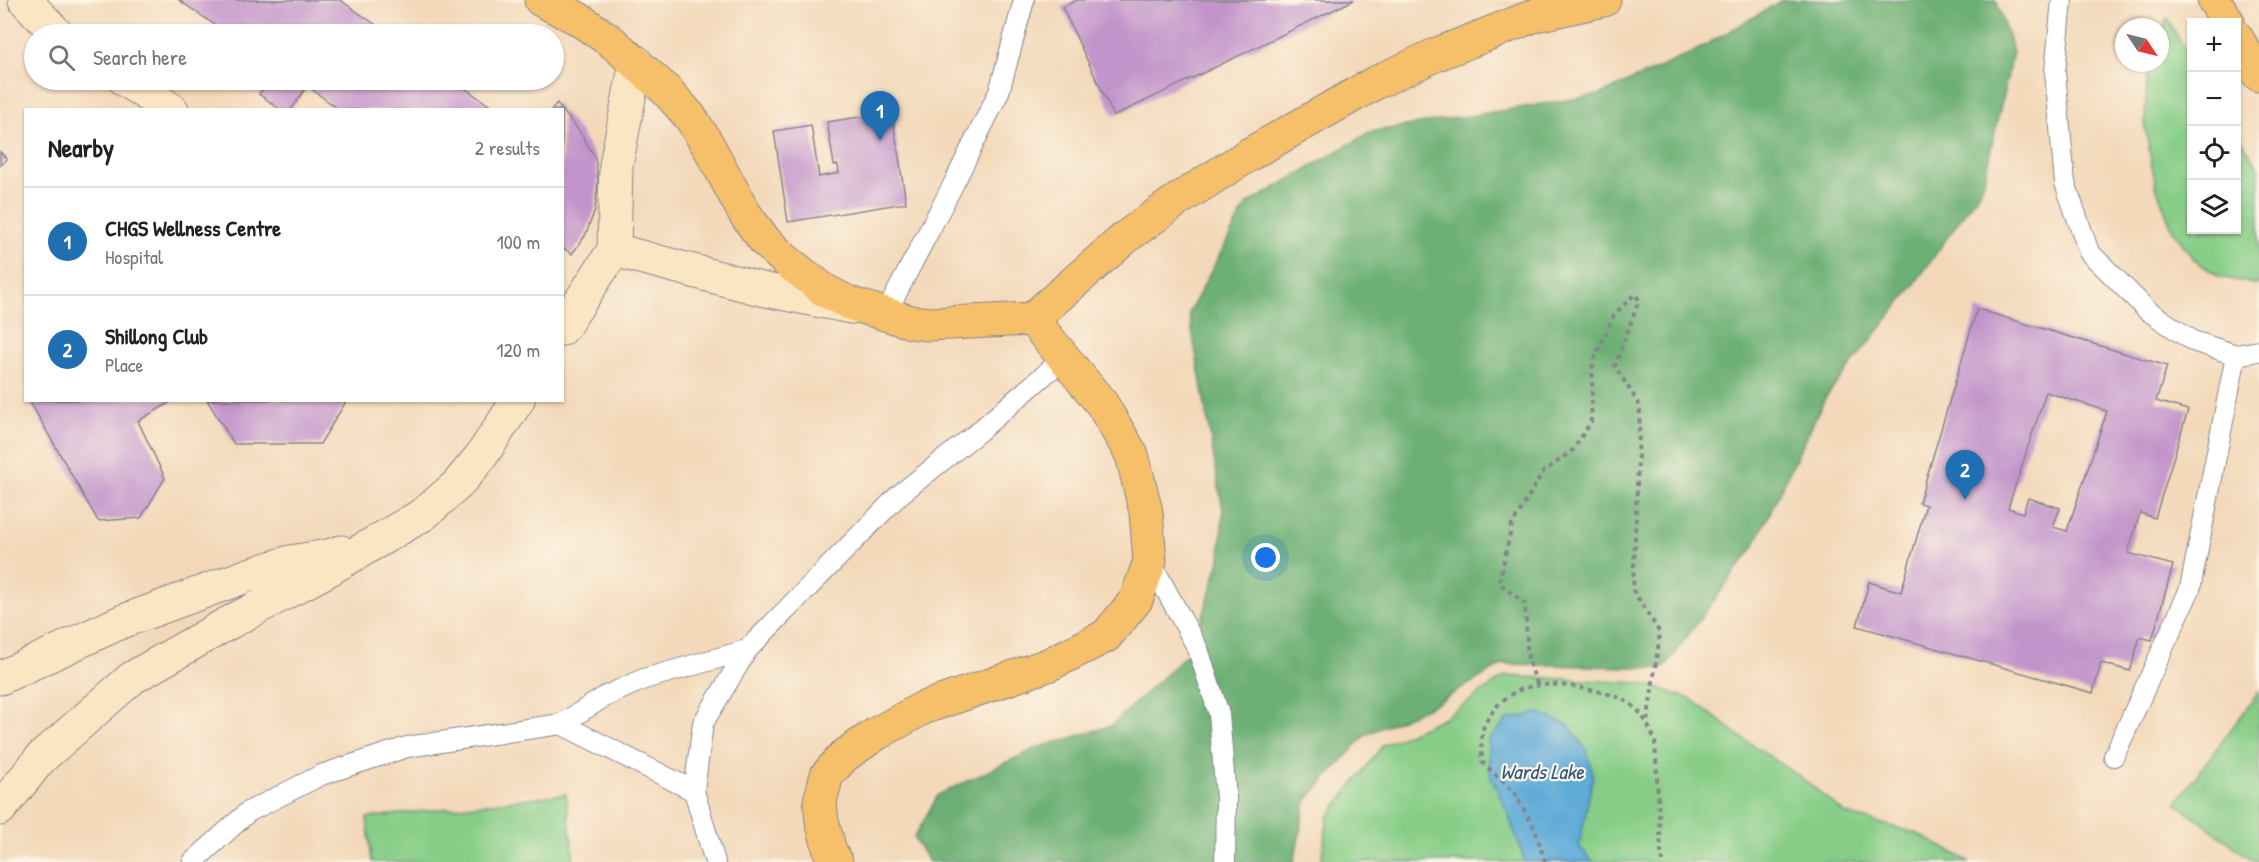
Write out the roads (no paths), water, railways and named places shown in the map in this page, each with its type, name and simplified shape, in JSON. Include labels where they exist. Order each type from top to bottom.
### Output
[{"type":"main road","points":[[541,0],[577,18],[612,42],[667,91],[691,118],[710,147],[745,214],[765,241],[791,265],[824,290],[876,312],[929,324],[1032,319],[1126,237],[1176,201],[1250,154],[1375,83],[1435,55],[1536,15],[1604,0]]},
{"type":"main road","points":[[2214,0],[2225,18]]},
{"type":"main road","points":[[2241,45],[2259,75]]},
{"type":"main road","points":[[836,862],[830,851],[822,821],[820,801],[828,775],[844,756],[923,708],[1048,665],[1106,636],[1136,600],[1150,561],[1146,512],[1132,455],[1102,404],[1032,319]]},
{"type":"street","points":[[25,0],[48,24]]},
{"type":"street","points":[[564,326],[614,250],[616,165],[636,62]]},
{"type":"street","points":[[141,90],[169,108]]},
{"type":"street","points":[[614,250],[761,289],[876,312]]},
{"type":"street","points":[[0,809],[41,758],[132,678],[423,514],[458,484],[482,455],[517,402]]},
{"type":"street","points":[[0,678],[121,622],[249,575],[290,562],[328,556],[385,537]]},
{"type":"lane","points":[[876,312],[954,183],[999,92],[1024,0]]},
{"type":"lane","points":[[2062,0],[2055,72],[2065,183],[2089,252],[2146,310],[2193,341],[2236,355],[2259,351]]},
{"type":"lane","points":[[2114,756],[2190,589],[2236,355]]},
{"type":"lane","points":[[715,862],[694,792],[703,723],[747,650],[898,496],[977,433],[1064,357]]},
{"type":"lane","points":[[1150,561],[1198,649],[1220,714],[1226,798],[1225,862]]},
{"type":"lane","points":[[193,862],[248,812],[321,775],[407,747],[561,724],[606,696],[644,679],[747,650]]},
{"type":"lane","points":[[561,724],[694,792]]},
{"type":"water","name":"Wards Lake","points":[[1537,713],[1569,725],[1587,751],[1593,776],[1579,846],[1593,862],[1525,862],[1509,816],[1490,774],[1488,741],[1507,720]]},
{"type":"place","name":"CHGS Wellness Centre","points":[[880,141]]},
{"type":"place","name":"Shillong Club","points":[[1965,500]]}]
